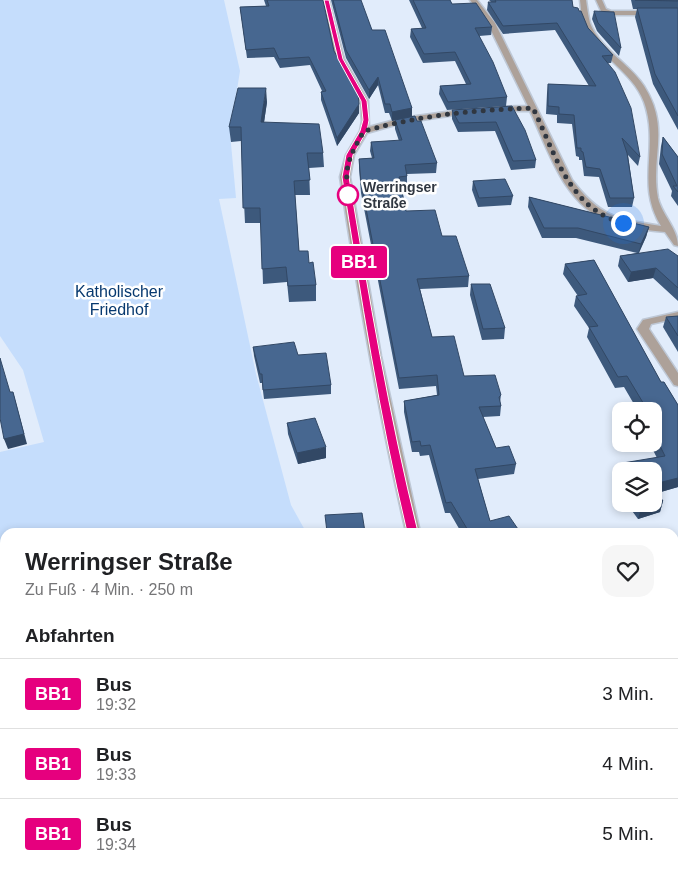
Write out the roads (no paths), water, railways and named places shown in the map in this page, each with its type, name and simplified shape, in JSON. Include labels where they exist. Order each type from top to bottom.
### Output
[{"type":"street","points":[[326,0],[340,59],[364,101],[366,120],[364,131],[350,155],[346,177],[374,350],[395,462],[411,528]]},
{"type":"street","points":[[473,0],[491,23],[568,181],[586,205],[609,219],[668,230]]},
{"type":"street","points":[[583,0],[587,22],[594,36],[629,71],[645,96],[654,124],[653,197],[668,230],[678,243]]},
{"type":"street","points":[[599,0],[603,10],[610,13],[678,13]]},
{"type":"street","points":[[364,131],[402,121],[485,110],[533,108]]},
{"type":"street","points":[[678,315],[647,322],[644,333],[678,382]]},
{"type":"place","name":"Werringser Straße","points":[[348,195]]},
{"type":"park label","name":"Katholischer Friedhof","points":[[119,300]]}]
